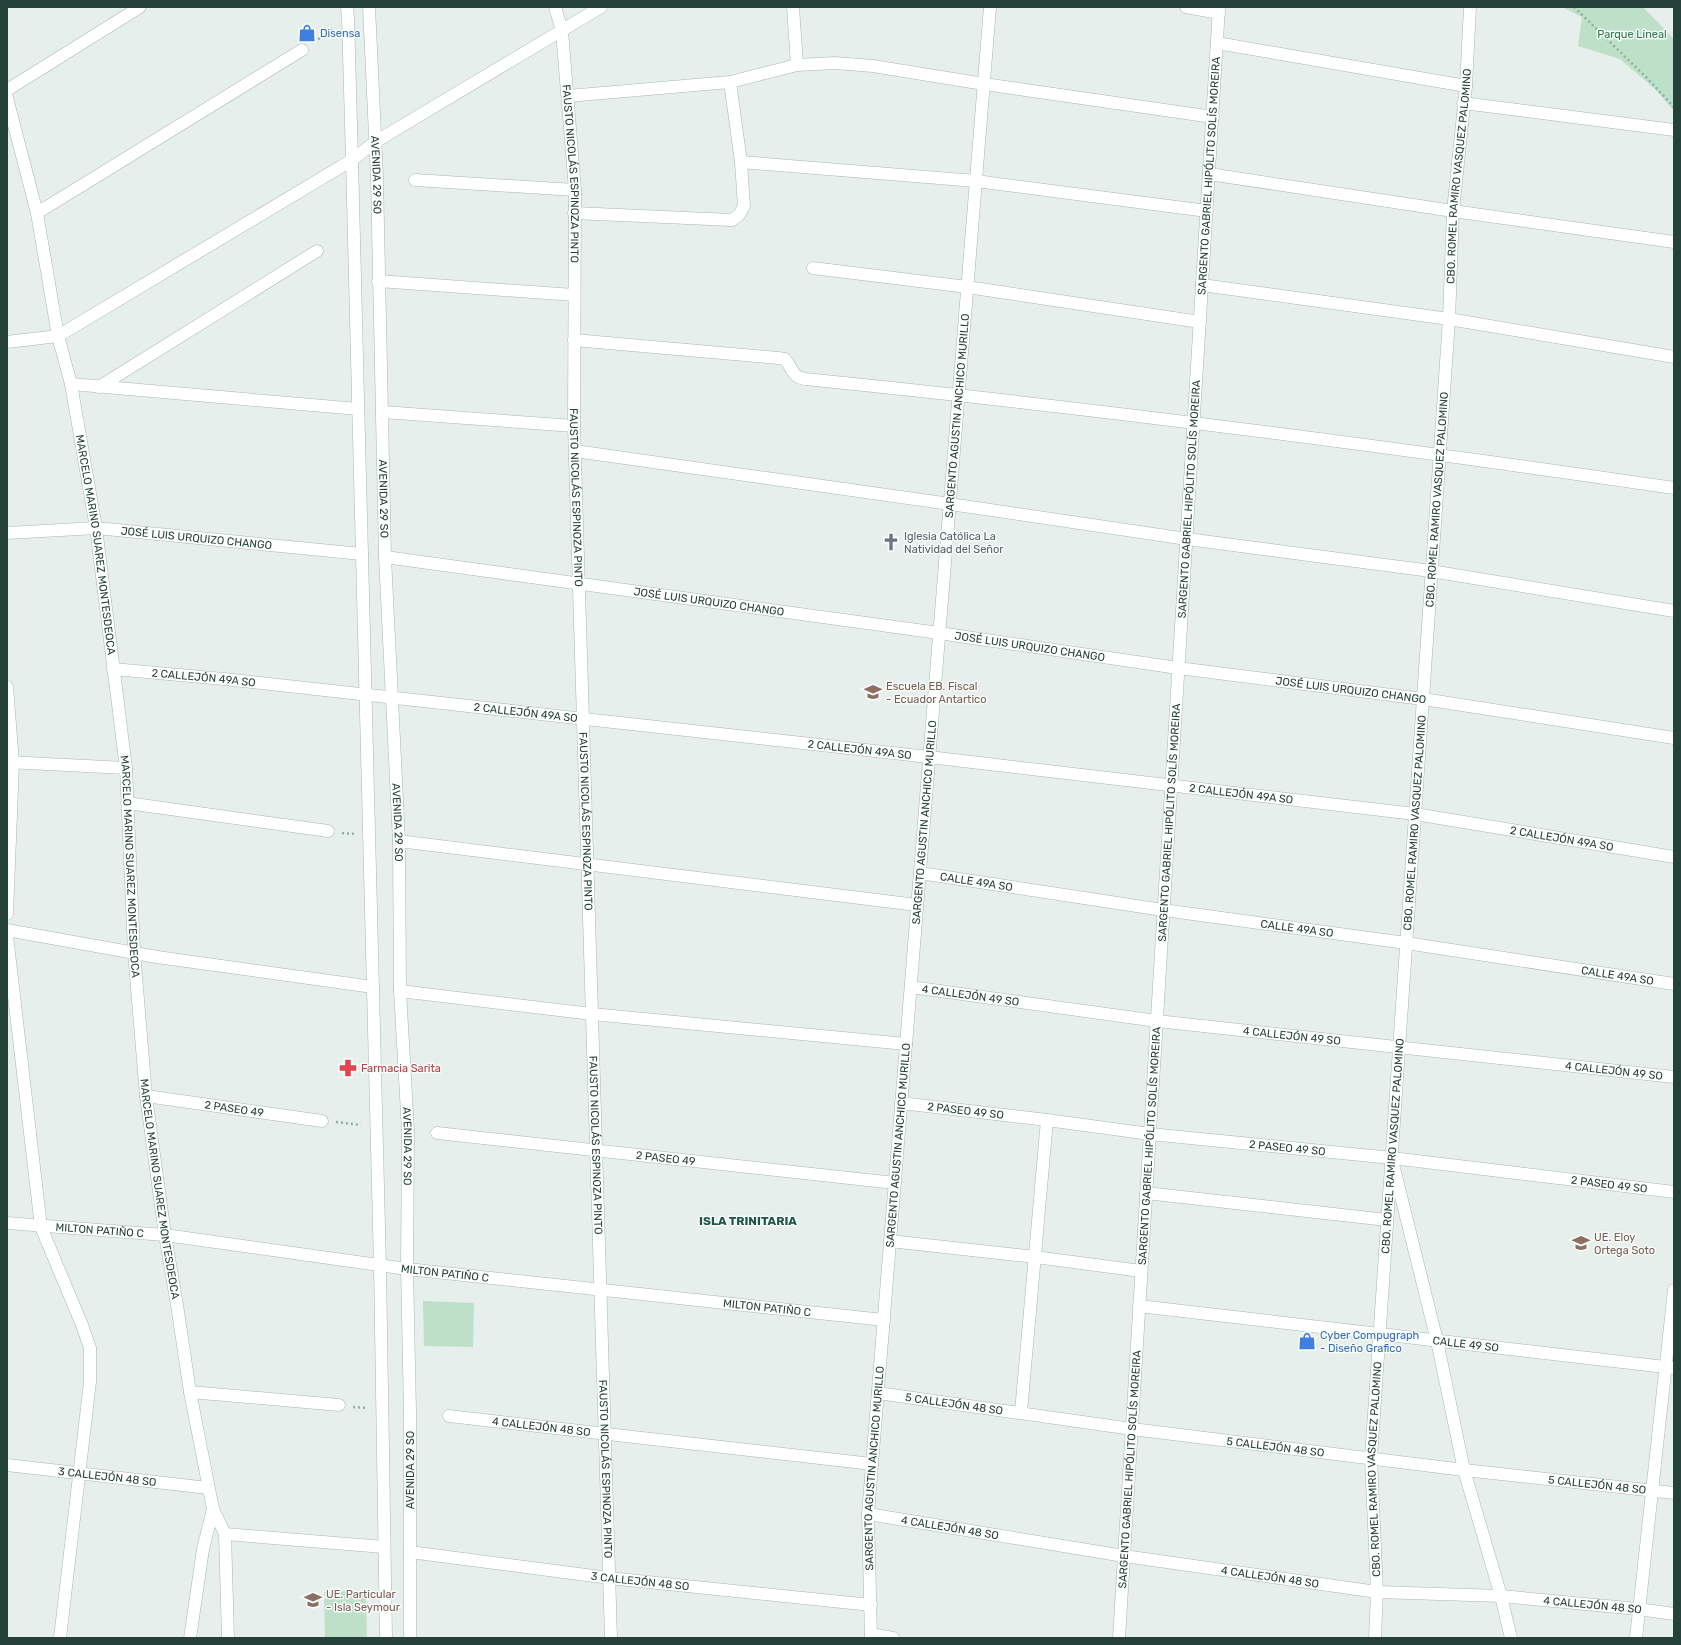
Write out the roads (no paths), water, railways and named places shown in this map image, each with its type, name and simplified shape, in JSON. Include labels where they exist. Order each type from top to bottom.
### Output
[{"type":"street","points":[[7,90],[140,7]]},
{"type":"street","name":"AVENIDA 29 SO","points":[[347,7],[380,1266],[386,1638]]},
{"type":"street","name":"AVENIDA 29 SO","points":[[369,7],[375,142],[383,412],[385,557],[399,841],[400,991],[408,1131],[407,1270],[410,1412],[410,1638]]},
{"type":"street","name":"FAUSTO NICOLÁS ESPINOZA PINTO","points":[[555,7],[562,31],[575,190],[574,426],[611,1638]]},
{"type":"street","points":[[7,342],[58,336],[352,160],[375,142],[601,7]]},
{"type":"street","points":[[793,7],[797,65]]},
{"type":"street","name":"SARGENTO AGUSTIN ANCHICO MURILLO","points":[[871,1636],[868,1514],[990,7]]},
{"type":"street","points":[[1186,7],[1219,10]]},
{"type":"street","name":"CBO. ROMEL RAMIRO VASQUEZ PALOMINO","points":[[1375,1638],[1377,1592],[1371,1458],[1449,319],[1453,211],[1463,103],[1466,86],[1470,7]]},
{"type":"street","name":"SARGENTO GABRIEL HIPÓLITO SOLÍS MOREIRA","points":[[1119,1638],[1219,10]]},
{"type":"street","points":[[1217,43],[1466,86]]},
{"type":"street","points":[[37,213],[302,50]]},
{"type":"street","points":[[568,96],[730,82],[797,65],[835,63],[873,66],[984,84],[1213,117]]},
{"type":"street","points":[[574,213],[732,220],[740,215],[744,206],[741,162],[730,82]]},
{"type":"street","points":[[1463,103],[1674,130]]},
{"type":"street","name":"MARCELO MARINO SUAREZ MONTESDEOCA","points":[[8,105],[37,213],[58,336],[71,384],[96,528],[126,768],[134,952],[146,1096],[165,1236],[190,1392],[213,1509],[225,1534],[228,1638]]},
{"type":"street","points":[[741,162],[976,181],[1207,211]]},
{"type":"street","points":[[1209,174],[1453,211],[1674,242]]},
{"type":"street","points":[[415,180],[575,190]]},
{"type":"street","points":[[99,387],[317,251]]},
{"type":"street","points":[[813,268],[967,287],[1200,322]]},
{"type":"street","points":[[378,281],[574,295]]},
{"type":"street","points":[[1202,285],[1449,319],[1674,357]]},
{"type":"street","points":[[574,340],[785,358],[793,374],[798,378],[959,394],[1440,454],[1674,488]]},
{"type":"street","points":[[71,384],[358,409]]},
{"type":"street","points":[[383,412],[574,426]]},
{"type":"street","points":[[575,451],[1187,539],[1431,571],[1674,611]]},
{"type":"street","name":"JOSÉ LUIS URQUIZO CHANGO","points":[[7,533],[96,528],[362,554]]},
{"type":"street","name":"JOSÉ LUIS URQUIZO CHANGO","points":[[385,557],[579,585],[939,633],[1178,668],[1423,699],[1674,738]]},
{"type":"street","name":"2 CALLEJÓN 49A SO","points":[[114,669],[366,694],[929,757],[1415,814],[1674,857]]},
{"type":"street","points":[[7,687],[10,762],[7,914]]},
{"type":"street","points":[[10,762],[126,768]]},
{"type":"street","points":[[127,803],[328,831]]},
{"type":"street","points":[[399,841],[917,905]]},
{"type":"street","name":"CALLE 49A SO","points":[[920,872],[1163,910],[1406,943],[1674,984]]},
{"type":"street","points":[[7,930],[157,957],[373,987]]},
{"type":"street","points":[[7,936],[41,1226],[90,1348],[90,1382],[60,1638]]},
{"type":"street","name":"4 CALLEJÓN 49 SO","points":[[911,987],[1157,1021],[1399,1046],[1674,1077]]},
{"type":"street","points":[[400,991],[592,1014],[906,1044]]},
{"type":"street","name":"2 PASEO 49","points":[[146,1096],[322,1121]]},
{"type":"street","name":"2 PASEO 49 SO","points":[[901,1103],[1150,1134],[1392,1158],[1674,1192]]},
{"type":"street","points":[[1021,1412],[1047,1120]]},
{"type":"street","name":"2 PASEO 49","points":[[437,1133],[596,1149],[895,1183]]},
{"type":"street","points":[[1392,1158],[1437,1341],[1464,1470],[1501,1596],[1511,1638]]},
{"type":"street","points":[[1146,1193],[1388,1220]]},
{"type":"street","name":"MILTON PATIÑO C","points":[[7,1223],[165,1236],[407,1270],[600,1289],[884,1320]]},
{"type":"street","points":[[890,1240],[1141,1271]]},
{"type":"street","points":[[1636,1638],[1651,1490],[1670,1367],[1674,1290]]},
{"type":"street","name":"CALLE 49 SO","points":[[1139,1306],[1670,1367]]},
{"type":"street","points":[[190,1392],[339,1405]]},
{"type":"street","name":"5 CALLEJÓN 48 SO","points":[[878,1394],[1021,1412],[1132,1429],[1464,1470],[1674,1493]]},
{"type":"street","name":"4 CALLEJÓN 48 SO","points":[[449,1416],[872,1464]]},
{"type":"street","name":"3 CALLEJÓN 48 SO","points":[[7,1465],[208,1488]]},
{"type":"street","points":[[190,1638],[202,1549],[213,1509]]},
{"type":"street","name":"4 CALLEJÓN 48 SO","points":[[868,1514],[1124,1556],[1377,1592],[1501,1596],[1638,1609],[1674,1614]]},
{"type":"street","points":[[225,1534],[384,1547]]},
{"type":"street","name":"3 CALLEJÓN 48 SO","points":[[410,1552],[609,1578],[871,1605]]},
{"type":"street","points":[[871,1636],[893,1638]]},
{"type":"place","name":"Disensa","points":[[307,33]]},
{"type":"place","name":"Iglesia Católica La Natividad del Señor","points":[[891,542]]},
{"type":"place","name":"Escuela EB. Fiscal - Ecuador Antartico","points":[[873,692]]},
{"type":"place","name":"Farmacia Sarita","points":[[348,1068]]},
{"type":"place","name":"UE. Eloy Ortega Soto","points":[[1581,1243]]},
{"type":"place","name":"Cyber Compugraph - Diseño Grafico","points":[[1307,1341]]},
{"type":"place","name":"UE. Particular - Isla Seymour","points":[[313,1600]]},
{"type":"district","name":"ISLA TRINITARIA","points":[[748,1221]]},
{"type":"park label","name":"Parque Lineal","points":[[1632,34]]}]
